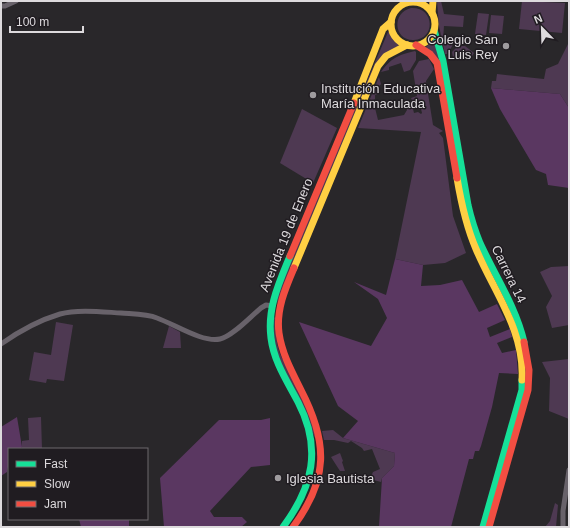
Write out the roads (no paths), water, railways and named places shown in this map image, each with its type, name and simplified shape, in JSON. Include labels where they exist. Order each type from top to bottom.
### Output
[{"type":"main road","points":[[398,1],[396,11],[391,22],[394,35],[407,45],[416,45],[427,40],[434,30],[432,13],[433,1]]},
{"type":"main road","points":[[396,11],[406,3],[415,2],[423,5],[432,13]]},
{"type":"main road","name":"Avenida 19 de Enero","points":[[283,527],[292,516],[304,496],[312,470],[312,454],[306,419],[274,353],[270,334],[272,306],[275,292],[361,87],[383,29],[391,22]]},
{"type":"main road","name":"Carrera 14","points":[[434,30],[443,61],[468,205],[472,219],[482,247],[520,323],[529,361],[530,376],[528,390],[489,527]]},
{"type":"main road","name":"Avenida 19 de Enero","points":[[292,527],[311,500],[320,471],[321,454],[320,442],[313,416],[282,351],[279,333],[280,308],[283,294],[378,66],[386,56],[407,45]]},
{"type":"main road","name":"Carrera 14","points":[[416,45],[430,54],[437,63],[462,206],[466,220],[475,249],[514,326],[523,362],[524,376],[522,390],[483,527]]},
{"type":"street","points":[[1,6],[5,6],[16,1]]},
{"type":"street","points":[[1,344],[50,318],[62,314],[77,312],[112,313],[155,317],[204,338],[220,339],[228,335],[261,308],[272,306],[280,308]]},
{"type":"street","points":[[563,527],[563,511],[569,470]]},
{"type":"place","name":"Colegio San Luis Rey","points":[[506,46]]},
{"type":"place","name":"Institución Educativa María Inmaculada","points":[[313,95]]},
{"type":"place","name":"Iglesia Bautista","points":[[278,478]]}]
